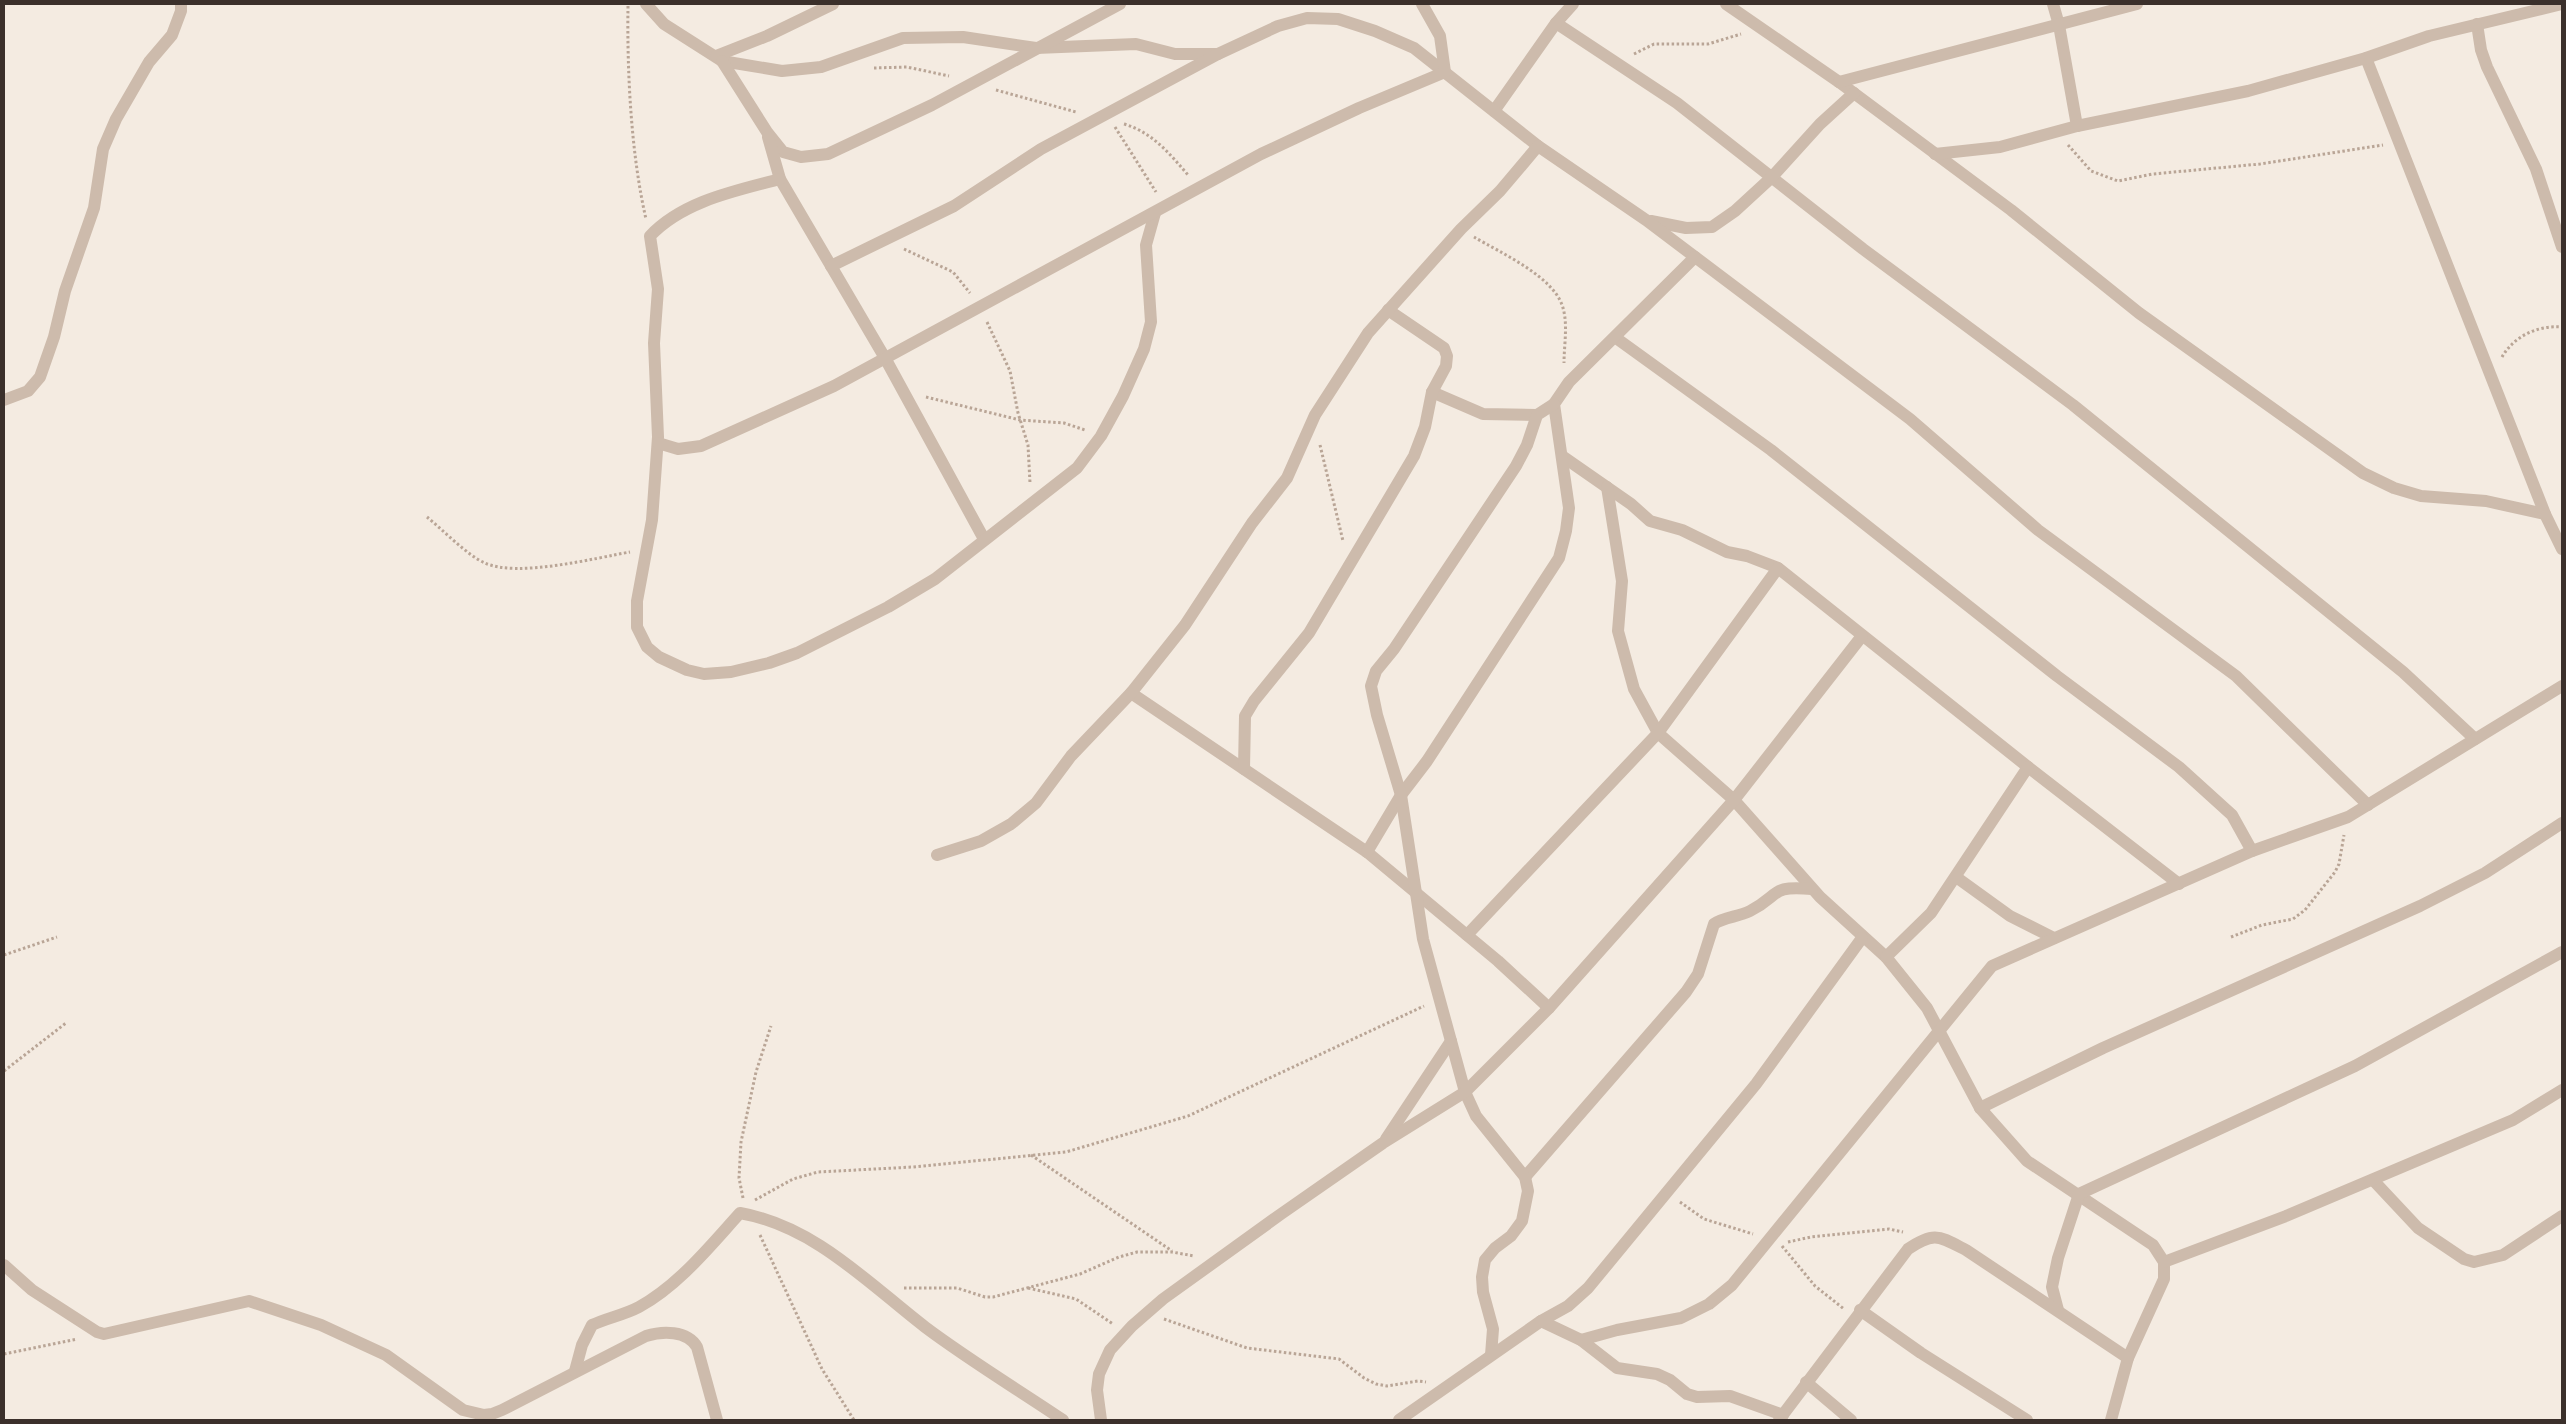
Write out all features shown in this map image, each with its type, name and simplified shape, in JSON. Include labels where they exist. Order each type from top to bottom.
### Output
[{"type":"street","points":[[4,400],[28,391],[40,378],[54,337],[65,291],[94,208],[103,149],[116,119],[149,62],[172,35],[182,4]]},
{"type":"street","points":[[646,4],[664,24],[719,59],[782,71],[821,67],[904,38],[963,37],[1036,48],[1136,44],[1175,54],[1218,54]]},
{"type":"street","points":[[719,59],[833,4]]},
{"type":"street","points":[[719,59],[767,132],[783,152],[801,157],[828,154],[932,106],[1120,4]]},
{"type":"street","points":[[1422,4],[1440,36],[1445,72]]},
{"type":"street","points":[[1494,111],[1556,23],[1572,4]]},
{"type":"street","points":[[1726,4],[1854,93],[2011,210],[2139,313],[2363,473],[2394,488],[2421,496],[2486,501],[2546,514]]},
{"type":"street","points":[[2053,4],[2059,25],[2077,126]]},
{"type":"street","points":[[1839,82],[2137,4]]},
{"type":"street","points":[[1935,154],[2000,147],[2077,126],[2248,91],[2366,58],[2429,36],[2562,4]]},
{"type":"street","points":[[831,266],[954,206],[1041,148],[1218,54],[1278,26],[1307,18],[1338,19],[1375,31],[1414,48],[1538,146],[1646,220],[1910,419],[2038,530],[2236,676],[2368,805]]},
{"type":"street","points":[[1556,23],[1677,103],[1863,248],[2073,405],[2396,666],[2474,739]]},
{"type":"street","points":[[2477,24],[2481,50],[2487,67],[2536,168],[2562,247]]},
{"type":"street","points":[[2366,58],[2494,384],[2562,549]]},
{"type":"street","points":[[658,443],[678,449],[701,446],[834,386],[979,306],[1155,214],[1269,150],[1445,72]]},
{"type":"street","points":[[1646,220],[1686,228],[1712,227],[1735,211],[1772,177],[1820,124],[1854,93]]},
{"type":"street","points":[[767,132],[780,179],[885,358],[984,539]]},
{"type":"street","points":[[937,856],[982,840],[1011,824],[1036,803],[1071,756],[1131,693],[1180,631],[1252,523],[1286,478],[1314,415],[1368,333],[1461,229],[1500,191],[1538,146]]},
{"type":"street","points":[[780,179],[698,203],[662,223],[650,236],[658,289],[654,344],[658,443],[652,520],[637,601],[639,635],[647,647],[659,657],[687,670],[704,674],[731,672],[797,654],[888,607],[927,584],[1078,468],[1102,436],[1123,396],[1144,349],[1151,322],[1146,244],[1155,214]]},
{"type":"street","points":[[1432,392],[1483,414],[1537,415],[1554,404],[1563,388],[1616,338],[1695,258]]},
{"type":"street","points":[[1244,769],[1245,716],[1254,701],[1309,633],[1414,456],[1425,428],[1432,392],[1446,366],[1447,356],[1444,348],[1388,310]]},
{"type":"street","points":[[1616,338],[1770,450],[2057,676],[2179,767],[2232,815],[2252,851]]},
{"type":"street","points":[[1367,852],[1402,795],[1432,753],[1559,558],[1566,531],[1569,508],[1554,404]]},
{"type":"street","points":[[1491,1355],[1493,1329],[1483,1292],[1482,1277],[1485,1260],[1495,1248],[1511,1236],[1522,1221],[1528,1192],[1525,1177],[1476,1116],[1465,1092],[1423,940],[1402,795],[1377,715],[1371,686],[1376,671],[1394,649],[1516,466],[1527,445],[1537,415]]},
{"type":"street","points":[[1562,456],[1631,504],[1650,521],[1682,530],[1727,552],[1747,556],[1778,568],[2028,768],[2179,884]]},
{"type":"street","points":[[1607,487],[1622,581],[1618,631],[1634,689],[1658,733],[1734,800],[1812,889],[1862,938],[1886,957],[1927,1008],[1980,1108],[2027,1161],[2153,1245],[2164,1262],[2164,1279],[2128,1358],[2111,1420]]},
{"type":"street","points":[[1467,935],[1658,733],[1778,568]]},
{"type":"street","points":[[1101,1420],[1097,1390],[1099,1374],[1110,1350],[1127,1332],[1138,1321],[1217,1260],[1383,1143],[1465,1092],[1549,1008],[1734,800],[1862,636]]},
{"type":"street","points":[[1581,1340],[1617,1330],[1681,1318],[1708,1304],[1732,1285],[1992,966],[2252,851],[2348,817],[2562,686]]},
{"type":"street","points":[[1131,693],[1367,852],[1467,935],[1549,1008]]},
{"type":"street","points":[[1886,957],[1931,913],[2028,768]]},
{"type":"street","points":[[1980,1108],[2103,1048],[2420,906],[2485,873],[2562,823]]},
{"type":"street","points":[[1956,877],[2010,916],[2054,938]]},
{"type":"street","points":[[1525,1177],[1686,992],[1698,974],[1714,924],[1752,910],[1775,891],[1789,887],[1812,889]]},
{"type":"street","points":[[1399,1420],[1541,1321],[1568,1306],[1588,1288],[1756,1084],[1862,938]]},
{"type":"street","points":[[2058,1310],[2052,1287],[2058,1258],[2078,1194],[2356,1066],[2562,952]]},
{"type":"street","points":[[1383,1143],[1450,1041]]},
{"type":"street","points":[[2164,1262],[2286,1216],[2512,1120],[2562,1090]]},
{"type":"street","points":[[2372,1180],[2418,1228],[2464,1259],[2474,1262],[2502,1255],[2562,1216]]},
{"type":"street","points":[[575,1371],[582,1345],[592,1325],[639,1307],[657,1295],[692,1266],[745,1212],[782,1225],[846,1262],[925,1327],[1063,1420]]},
{"type":"street","points":[[1541,1321],[1581,1340],[1617,1368],[1657,1374],[1670,1380],[1687,1394],[1697,1397],[1730,1396],[1781,1418],[1806,1382],[1908,1249],[1926,1237],[1942,1238],[1966,1250],[2128,1358]]},
{"type":"street","points":[[4,1265],[32,1290],[97,1332],[104,1334],[248,1301],[321,1325],[386,1355],[463,1410],[484,1415],[502,1410],[646,1336],[659,1332],[682,1336],[691,1340],[697,1347],[717,1420]]},
{"type":"street","points":[[1858,1314],[2026,1420]]},
{"type":"street","points":[[1806,1382],[1851,1420]]},
{"type":"path","points":[[628,4],[627,52],[640,194],[650,236]]},
{"type":"path","points":[[1618,64],[1654,44],[1708,44],[1760,28]]},
{"type":"path","points":[[868,68],[907,67],[974,82],[1098,119]]},
{"type":"path","points":[[1167,207],[1111,121],[1145,133],[1160,144],[1199,189]]},
{"type":"path","points":[[2059,132],[2075,155],[2091,170],[2118,180],[2153,174],[2270,162],[2398,142]]},
{"type":"path","points":[[1461,229],[1539,276],[1561,300],[1565,320],[1563,388]]},
{"type":"path","points":[[888,239],[913,254],[952,272],[979,306],[1004,353],[1029,453],[1028,506]]},
{"type":"path","points":[[2494,384],[2500,360],[2507,348],[2520,338],[2540,328],[2562,327]]},
{"type":"path","points":[[903,392],[1020,420],[1064,423],[1102,436]]},
{"type":"path","points":[[1314,415],[1322,458],[1350,565]]},
{"type":"path","points":[[427,517],[483,563],[507,569],[553,565],[648,548]]},
{"type":"path","points":[[2231,937],[2262,925],[2293,919],[2305,910],[2328,883],[2339,864],[2348,817]]},
{"type":"path","points":[[4,955],[57,937]]},
{"type":"path","points":[[745,1212],[793,1179],[818,1172],[913,1167],[1066,1152],[1188,1116],[1438,999]]},
{"type":"path","points":[[4,1071],[66,1022]]},
{"type":"path","points":[[771,1026],[756,1072],[741,1142],[739,1178],[745,1212],[822,1369],[854,1420]]},
{"type":"path","points":[[1031,1155],[1172,1252]]},
{"type":"path","points":[[1665,1193],[1704,1219],[1770,1239]]},
{"type":"path","points":[[1858,1314],[1815,1286],[1779,1242],[1889,1229],[1926,1237]]},
{"type":"path","points":[[876,1285],[900,1288],[957,1288],[986,1297],[1080,1274],[1119,1257],[1137,1252],[1172,1252],[1217,1260]]},
{"type":"path","points":[[1027,1288],[1076,1299],[1127,1332]]},
{"type":"path","points":[[1138,1321],[1158,1317],[1247,1348],[1314,1357],[1328,1356],[1339,1359],[1364,1378],[1387,1386],[1418,1381],[1451,1385]]},
{"type":"path","points":[[4,1354],[104,1334]]}]
